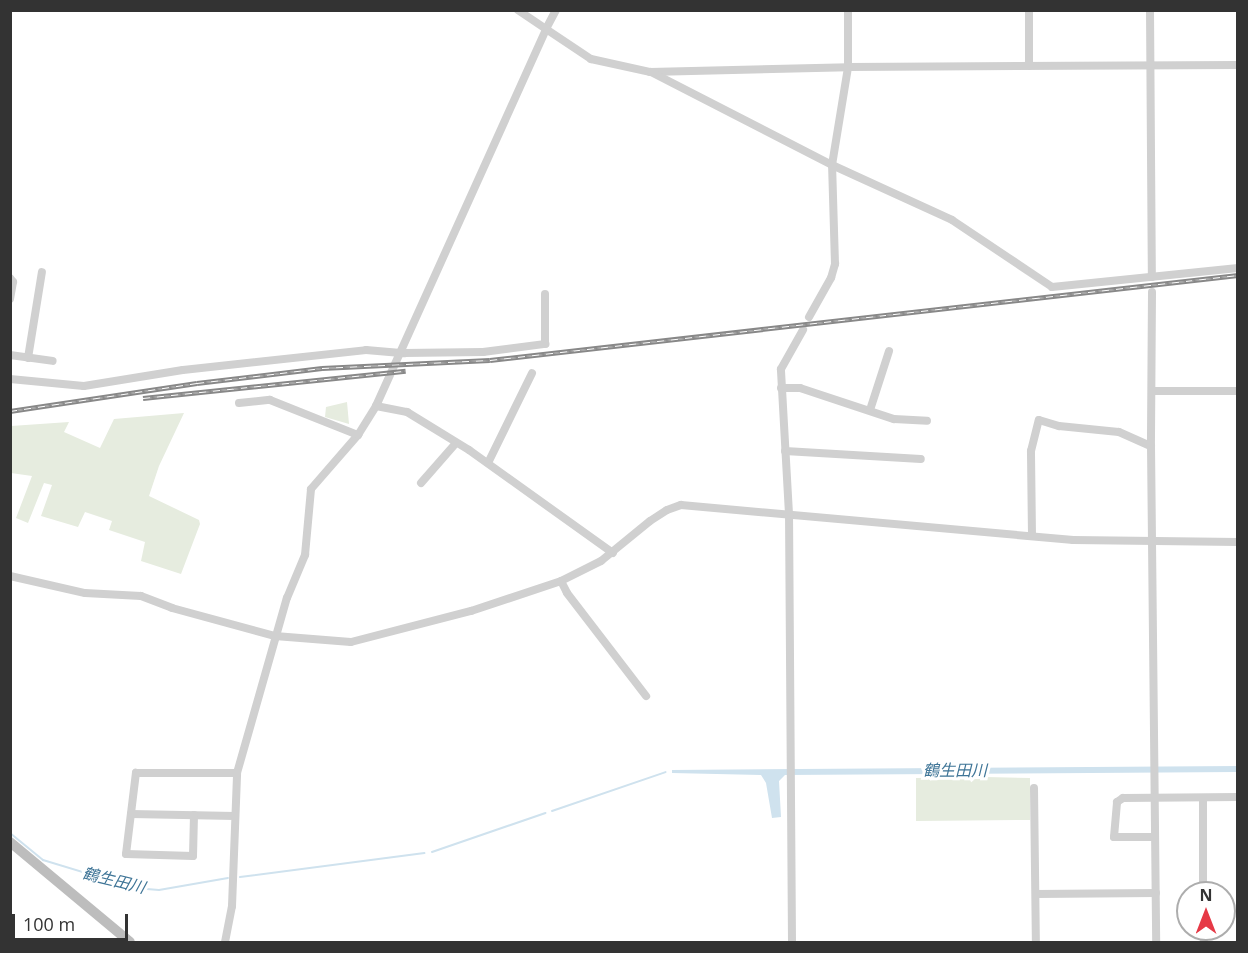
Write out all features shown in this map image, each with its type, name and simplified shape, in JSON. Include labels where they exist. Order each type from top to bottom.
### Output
[{"type":"street","points":[[518,10],[591,59],[650,72],[848,67],[1238,65]]},
{"type":"street","points":[[225,942],[232,906],[237,773],[286,598],[305,555],[311,489],[318,478],[358,435],[376,406],[556,10]]},
{"type":"street","points":[[809,317],[831,278],[835,264],[831,165],[848,67],[848,10]]},
{"type":"street","points":[[1029,10],[1029,66]]},
{"type":"street","points":[[1150,10],[1152,277]]},
{"type":"street","points":[[650,72],[831,165],[952,220],[1052,287],[1238,268]]},
{"type":"street","points":[[28,358],[42,272]]},
{"type":"street","points":[[10,278],[13,282],[10,299]]},
{"type":"street","points":[[1152,292],[1151,446],[1156,942]]},
{"type":"street","points":[[10,379],[84,386],[307,356],[373,350],[483,352],[545,344],[545,294]]},
{"type":"street","points":[[792,942],[789,514],[781,388],[782,369],[803,330]]},
{"type":"street","points":[[870,410],[889,351]]},
{"type":"street","points":[[10,355],[53,361]]},
{"type":"street","points":[[488,463],[532,373]]},
{"type":"street","points":[[781,388],[800,388],[894,419],[927,421]]},
{"type":"street","points":[[1152,391],[1238,391]]},
{"type":"street","points":[[238,403],[270,400],[358,435]]},
{"type":"street","points":[[376,406],[407,412],[488,463],[614,553]]},
{"type":"street","points":[[1032,536],[1031,451],[1039,420],[1059,426],[1119,432],[1151,446]]},
{"type":"street","points":[[421,483],[456,443]]},
{"type":"street","points":[[785,451],[921,459]]},
{"type":"street","points":[[11,576],[85,593],[141,596],[172,608],[275,636],[364,640],[471,611],[561,581],[588,569],[614,553],[650,521],[667,510],[681,505],[1032,536],[1153,542],[1238,542]]},
{"type":"street","points":[[561,581],[567,593],[646,696]]},
{"type":"street","points":[[194,815],[193,856],[126,854],[136,773],[237,773]]},
{"type":"street","points":[[1034,788],[1036,942]]},
{"type":"street","points":[[1155,837],[1114,837],[1117,802],[1123,798],[1238,797]]},
{"type":"street","points":[[1203,798],[1203,881]]},
{"type":"street","points":[[131,814],[235,816]]},
{"type":"street","points":[[10,842],[130,942]]},
{"type":"street","points":[[1036,894],[1156,893]]},
{"type":"shaded area","points":[[347,402],[349,424],[325,417],[326,407]]},
{"type":"shaded area","points":[[184,413],[159,466],[149,496],[199,520],[200,524],[181,574],[141,561],[145,542],[109,530],[112,521],[85,512],[78,527],[41,516],[52,485],[44,483],[28,523],[16,518],[32,476],[11,473],[11,426],[69,422],[64,432],[100,448],[114,419]]},
{"type":"shaded area","points":[[916,778],[1030,778],[1030,820],[916,821]]},
{"type":"water","points":[[1238,766],[1237,772],[785,775],[779,781],[781,817],[772,818],[766,783],[761,775],[672,773],[672,770]]},
{"type":"waterway","name":"鶴生田川","points":[[552,811],[666,772]]},
{"type":"waterway","name":"鶴生田川","points":[[432,852],[545,813]]},
{"type":"waterway","name":"鶴生田川","points":[[10,833],[43,860],[135,888],[159,890],[228,878]]},
{"type":"waterway","name":"鶴生田川","points":[[240,877],[424,853]]},
{"type":"railway","points":[[10,411],[197,383],[322,368],[490,360],[1238,275]]},
{"type":"railway","points":[[143,398],[406,371]]}]
